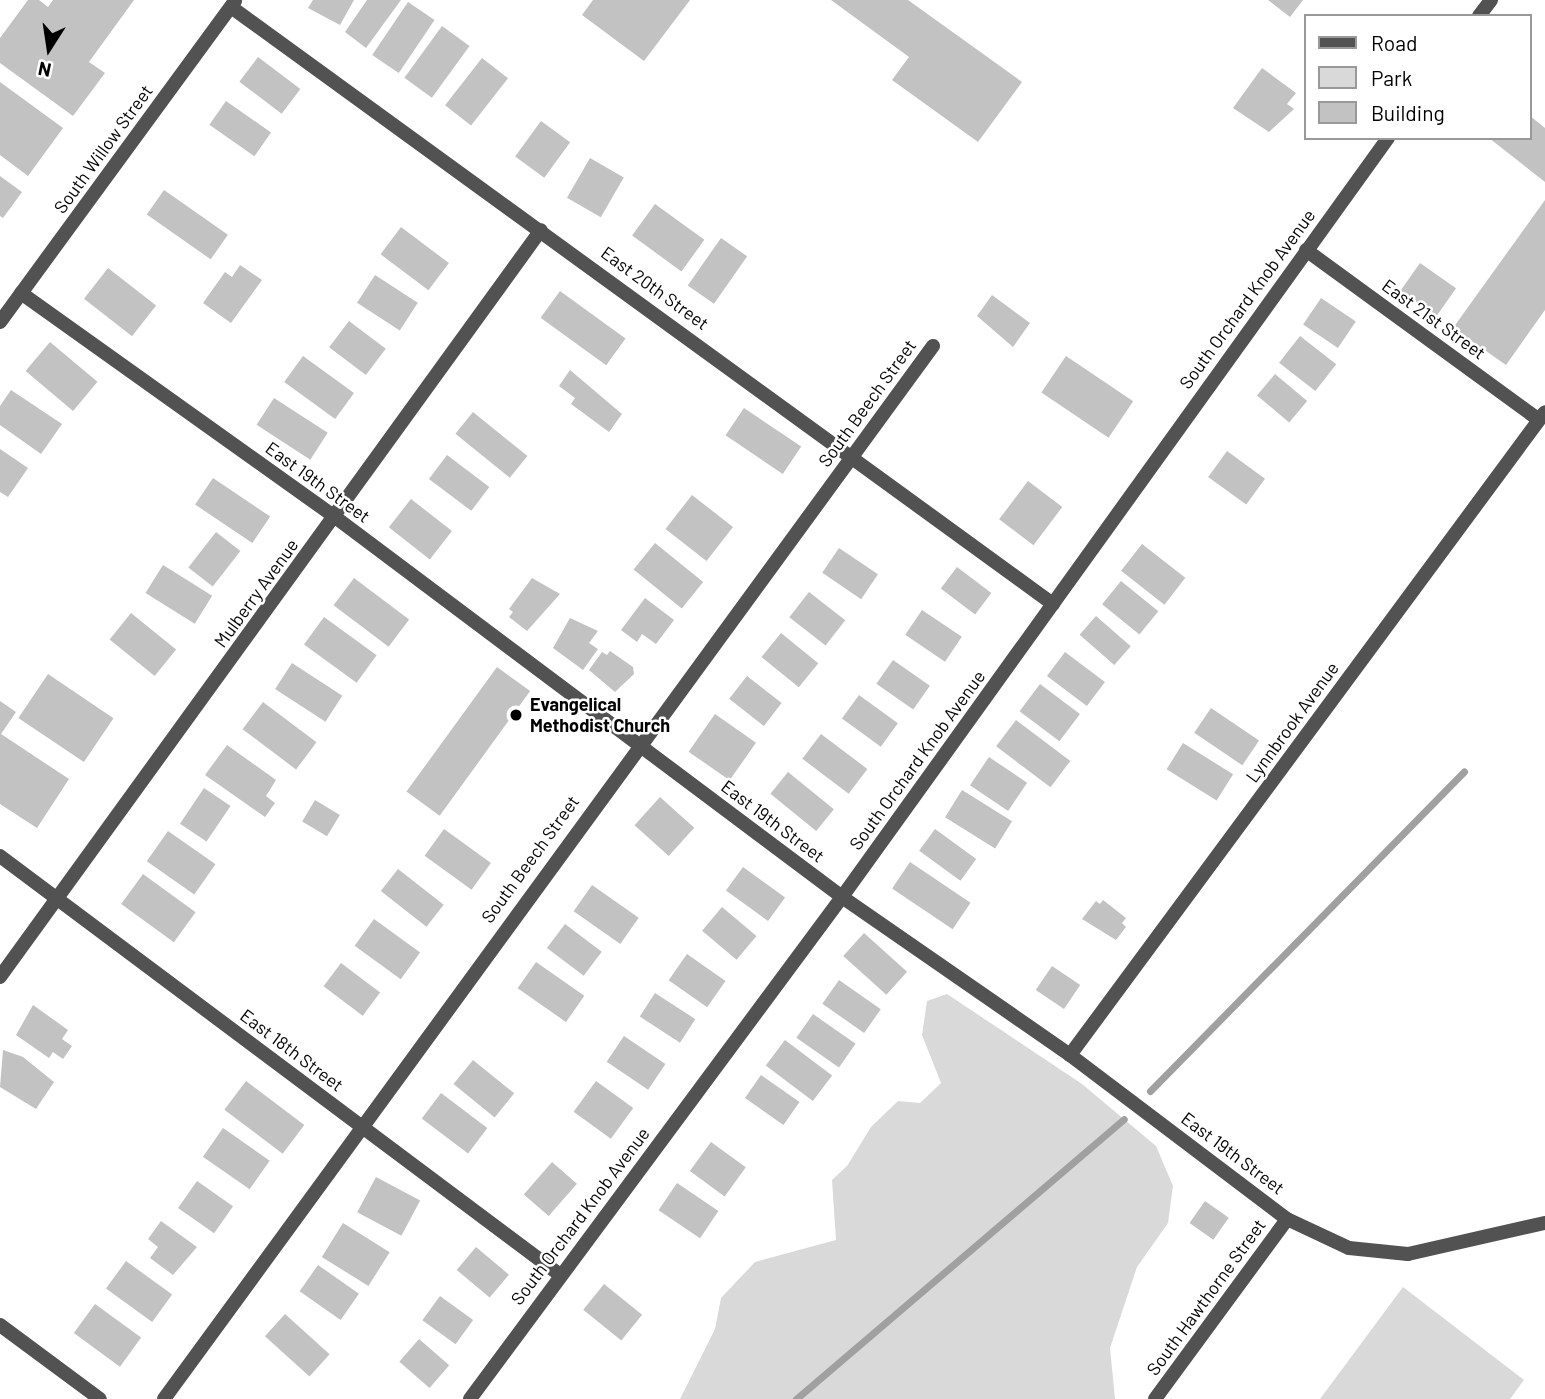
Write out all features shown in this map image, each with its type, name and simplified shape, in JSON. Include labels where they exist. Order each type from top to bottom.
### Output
[{"type":"street","name":"East 20th Street","points":[[234,3],[1054,604]]},
{"type":"street","name":"South Willow Street","points":[[0,322],[234,3]]},
{"type":"street","name":"South Orchard Knob Avenue","points":[[470,1399],[842,897],[1387,140]]},
{"type":"street","name":"Mulberry Avenue","points":[[0,977],[541,230]]},
{"type":"street","name":"East 21st Street","points":[[1306,250],[1542,416]]},
{"type":"street","name":"East 19th Street","points":[[21,293],[335,517],[842,897],[1070,1055],[1287,1219],[1349,1248],[1408,1254],[1545,1223]]},
{"type":"street","name":"South Beech Street","points":[[164,1399],[359,1126],[933,346]]},
{"type":"street","name":"Lynnbrook Avenue","points":[[1070,1055],[1542,416]]},
{"type":"street","name":"East 18th Street","points":[[0,856],[560,1275]]},
{"type":"street","name":"South Hawthorne Street","points":[[1155,1399],[1287,1219]]},
{"type":"street","points":[[0,1325],[100,1399]]},
{"type":"green space","points":[[947,994],[1082,1084],[1156,1146],[1173,1186],[1168,1223],[1137,1267],[1110,1348],[1115,1399],[680,1399],[715,1329],[721,1298],[755,1262],[836,1240],[832,1180],[847,1166],[871,1127],[898,1101],[920,1103],[941,1083],[922,1035],[927,1001]]},
{"type":"green space","points":[[1403,1287],[1524,1380],[1510,1399],[1320,1399]]},
{"type":"building","points":[[28,0],[39,0],[48,7],[53,0],[134,0],[89,62],[105,73],[73,116],[0,63],[0,38]]},
{"type":"building","points":[[313,0],[354,0],[340,25],[308,8]]},
{"type":"building","points":[[367,0],[401,0],[366,48],[345,32]]},
{"type":"building","points":[[593,0],[690,0],[644,61],[582,15]]},
{"type":"building","points":[[831,0],[908,0],[1022,82],[978,142],[892,80],[909,57]]},
{"type":"building","points":[[1268,0],[1303,0],[1290,17]]},
{"type":"building","points":[[408,2],[435,20],[399,73],[372,55]]},
{"type":"building","points":[[442,26],[470,46],[432,98],[404,78]]},
{"type":"building","points":[[258,57],[300,89],[282,114],[239,82]]},
{"type":"building","points":[[482,58],[508,78],[471,126],[445,105]]},
{"type":"building","points":[[1262,68],[1296,93],[1287,104],[1294,109],[1269,132],[1233,108]]},
{"type":"building","points":[[0,82],[63,128],[28,176],[0,155]]},
{"type":"building","points":[[226,101],[271,133],[254,156],[209,125]]},
{"type":"building","points":[[1531,117],[1545,128],[1545,182],[1492,140],[1531,140]]},
{"type":"building","points":[[541,121],[570,142],[544,178],[515,157]]},
{"type":"building","points":[[590,158],[624,178],[601,217],[567,198]]},
{"type":"building","points":[[0,176],[22,192],[3,218],[0,216]]},
{"type":"building","points":[[164,190],[228,235],[211,259],[147,215]]},
{"type":"building","points":[[1545,200],[1545,310],[1506,365],[1453,328]]},
{"type":"building","points":[[655,204],[704,240],[681,271],[632,236]]},
{"type":"building","points":[[401,227],[449,263],[428,290],[381,254]]},
{"type":"building","points":[[721,238],[747,256],[714,304],[688,286]]},
{"type":"building","points":[[1420,263],[1456,288],[1437,316],[1400,291]]},
{"type":"building","points":[[240,265],[262,280],[231,323],[203,303],[225,272],[232,277]]},
{"type":"building","points":[[108,268],[156,306],[132,336],[84,299]]},
{"type":"building","points":[[375,275],[418,303],[400,330],[357,303]]},
{"type":"building","points":[[560,291],[626,339],[606,365],[541,318]]},
{"type":"building","points":[[992,295],[1030,323],[1013,347],[977,316]]},
{"type":"building","points":[[1321,298],[1356,321],[1338,348],[1303,325]]},
{"type":"building","points":[[349,321],[386,349],[366,375],[329,347]]},
{"type":"building","points":[[1300,336],[1336,364],[1315,391],[1279,363]]},
{"type":"building","points":[[50,342],[97,382],[73,411],[26,371]]},
{"type":"building","points":[[303,356],[354,393],[335,419],[284,382]]},
{"type":"building","points":[[1066,356],[1133,401],[1109,438],[1041,392]]},
{"type":"building","points":[[570,370],[622,414],[609,432],[571,404],[575,398],[559,386]]},
{"type":"building","points":[[1275,374],[1307,401],[1289,422],[1257,395]]},
{"type":"building","points":[[11,390],[62,424],[41,454],[0,425],[0,406]]},
{"type":"building","points":[[274,398],[328,433],[310,460],[257,425]]},
{"type":"building","points":[[744,408],[801,447],[783,474],[726,435]]},
{"type":"building","points":[[473,412],[527,456],[510,478],[455,434]]},
{"type":"building","points":[[0,449],[28,468],[8,497],[0,492]]},
{"type":"building","points":[[1227,451],[1265,479],[1246,505],[1208,477]]},
{"type":"building","points":[[447,455],[489,487],[471,511],[429,479]]},
{"type":"building","points":[[213,478],[270,517],[252,543],[195,505]]},
{"type":"building","points":[[1028,481],[1062,507],[1033,545],[999,519]]},
{"type":"building","points":[[692,495],[733,527],[707,561],[666,529]]},
{"type":"building","points":[[411,499],[452,531],[430,559],[389,527]]},
{"type":"building","points":[[216,532],[240,551],[213,587],[188,567]]},
{"type":"building","points":[[655,543],[703,582],[682,608],[634,569]]},
{"type":"building","points":[[1142,544],[1185,578],[1164,605],[1121,571]]},
{"type":"building","points":[[839,548],[878,574],[861,599],[822,573]]},
{"type":"building","points":[[163,565],[212,596],[195,624],[146,593]]},
{"type":"building","points":[[957,567],[991,593],[975,614],[941,589]]},
{"type":"building","points":[[354,578],[409,620],[389,647],[334,605]]},
{"type":"building","points":[[532,578],[560,594],[527,631],[509,617],[513,612],[509,609]]},
{"type":"building","points":[[1121,581],[1158,611],[1139,635],[1102,604]]},
{"type":"building","points":[[809,592],[845,620],[826,646],[789,617]]},
{"type":"building","points":[[645,598],[674,620],[656,644],[642,634],[637,642],[621,630]]},
{"type":"building","points":[[922,610],[962,637],[945,662],[905,635]]},
{"type":"building","points":[[131,613],[176,650],[155,676],[110,639]]},
{"type":"building","points":[[1096,616],[1131,646],[1114,665],[1080,635]]},
{"type":"building","points":[[324,617],[377,655],[357,683],[304,645]]},
{"type":"building","points":[[570,618],[598,631],[589,643],[598,649],[583,670],[553,648]]},
{"type":"building","points":[[781,633],[818,663],[799,687],[761,657]]},
{"type":"building","points":[[610,651],[633,667],[634,674],[615,692],[589,670],[602,652],[607,655]]},
{"type":"building","points":[[1065,652],[1105,682],[1087,706],[1047,676]]},
{"type":"building","points":[[893,660],[930,686],[913,710],[876,684]]},
{"type":"building","points":[[292,663],[342,696],[325,722],[275,689]]},
{"type":"building","points":[[497,667],[530,691],[440,816],[406,792]]},
{"type":"building","points":[[48,674],[113,718],[84,762],[18,718]]},
{"type":"building","points":[[747,676],[782,703],[764,726],[729,699]]},
{"type":"building","points":[[1040,684],[1080,714],[1059,741],[1020,711]]},
{"type":"building","points":[[859,695],[898,723],[881,747],[842,718]]},
{"type":"building","points":[[0,701],[16,712],[1,734],[69,779],[37,828],[0,804]]},
{"type":"building","points":[[263,702],[317,742],[296,769],[243,729]]},
{"type":"building","points":[[1211,708],[1259,740],[1242,765],[1194,733]]},
{"type":"building","points":[[715,714],[756,743],[730,780],[689,752]]},
{"type":"building","points":[[1016,720],[1070,761],[1050,787],[996,746]]},
{"type":"building","points":[[821,734],[867,769],[849,794],[802,759]]},
{"type":"building","points":[[1183,743],[1233,774],[1217,801],[1167,769]]},
{"type":"building","points":[[227,745],[276,780],[266,796],[275,803],[265,817],[205,775]]},
{"type":"building","points":[[989,757],[1027,783],[1008,811],[970,785]]},
{"type":"building","points":[[788,772],[834,809],[816,831],[770,794]]},
{"type":"building","points":[[204,788],[231,806],[206,842],[180,824]]},
{"type":"building","points":[[962,790],[1012,821],[995,848],[945,817]]},
{"type":"building","points":[[660,797],[694,828],[669,856],[635,825]]},
{"type":"building","points":[[315,800],[340,815],[327,836],[302,821]]},
{"type":"building","points":[[444,829],[491,863],[472,890],[425,856]]},
{"type":"building","points":[[935,829],[976,859],[960,881],[919,851]]},
{"type":"building","points":[[168,831],[216,864],[194,895],[147,861]]},
{"type":"building","points":[[910,862],[971,903],[953,929],[892,889]]},
{"type":"building","points":[[743,867],[785,898],[768,921],[726,890]]},
{"type":"building","points":[[398,869],[444,905],[426,927],[381,891]]},
{"type":"building","points":[[143,874],[196,912],[174,942],[121,904]]},
{"type":"building","points":[[592,885],[639,918],[620,944],[574,911]]},
{"type":"building","points":[[1103,900],[1126,918],[1122,923],[1126,927],[1116,940],[1082,919],[1096,901],[1100,904]]},
{"type":"building","points":[[722,907],[756,936],[737,960],[702,931]]},
{"type":"building","points":[[374,919],[420,953],[401,979],[355,946]]},
{"type":"building","points":[[565,924],[602,952],[584,976],[547,948]]},
{"type":"building","points":[[864,933],[907,972],[886,995],[843,956]]},
{"type":"building","points":[[687,954],[726,981],[707,1007],[669,980]]},
{"type":"building","points":[[536,962],[584,996],[566,1022],[518,988]]},
{"type":"building","points":[[341,963],[380,992],[363,1016],[324,986]]},
{"type":"building","points":[[1052,966],[1080,985],[1064,1009],[1036,990]]},
{"type":"building","points":[[839,980],[881,1009],[864,1033],[822,1004]]},
{"type":"building","points":[[655,993],[695,1019],[680,1043],[640,1016]]},
{"type":"building","points":[[33,1005],[68,1030],[62,1039],[72,1046],[63,1059],[53,1052],[49,1058],[16,1035]]},
{"type":"building","points":[[813,1014],[856,1044],[839,1068],[796,1038]]},
{"type":"building","points":[[624,1036],[665,1064],[648,1090],[607,1062]]},
{"type":"building","points":[[785,1040],[832,1076],[813,1101],[766,1066]]},
{"type":"building","points":[[3,1050],[23,1057],[54,1082],[36,1109],[0,1087]]},
{"type":"building","points":[[473,1060],[514,1093],[495,1117],[453,1084]]},
{"type":"building","points":[[761,1075],[800,1102],[783,1125],[745,1098]]},
{"type":"building","points":[[246,1081],[304,1125],[283,1154],[224,1110]]},
{"type":"building","points":[[596,1081],[633,1108],[611,1139],[574,1112]]},
{"type":"building","points":[[441,1093],[487,1128],[468,1153],[422,1119]]},
{"type":"building","points":[[223,1128],[270,1161],[250,1189],[203,1157]]},
{"type":"building","points":[[711,1142],[746,1167],[725,1196],[690,1171]]},
{"type":"building","points":[[552,1162],[577,1184],[549,1216],[524,1194]]},
{"type":"building","points":[[376,1177],[420,1200],[401,1236],[357,1212]]},
{"type":"building","points":[[197,1181],[233,1206],[214,1233],[178,1208]]},
{"type":"building","points":[[677,1183],[718,1211],[700,1238],[659,1210]]},
{"type":"building","points":[[1205,1201],[1229,1218],[1213,1240],[1190,1223]]},
{"type":"building","points":[[161,1221],[197,1247],[173,1275],[150,1258],[158,1247],[148,1239]]},
{"type":"building","points":[[343,1223],[390,1252],[368,1286],[322,1257]]},
{"type":"building","points":[[476,1247],[509,1275],[490,1298],[457,1270]]},
{"type":"building","points":[[126,1261],[172,1295],[152,1322],[106,1289]]},
{"type":"building","points":[[318,1265],[359,1294],[341,1320],[300,1291]]},
{"type":"building","points":[[604,1284],[642,1315],[621,1340],[583,1310]]},
{"type":"building","points":[[440,1296],[473,1320],[456,1344],[422,1320]]},
{"type":"building","points":[[95,1304],[141,1338],[120,1367],[74,1333]]},
{"type":"building","points":[[285,1314],[330,1354],[310,1376],[265,1336]]},
{"type":"building","points":[[419,1339],[449,1365],[430,1388],[399,1362]]},
{"type":"waterway","points":[[1150,1091],[1464,771]]},
{"type":"waterway","points":[[796,1399],[1124,1119]]},
{"type":"place","name":"Evangelical Methodist Church","points":[[516,715]]}]
